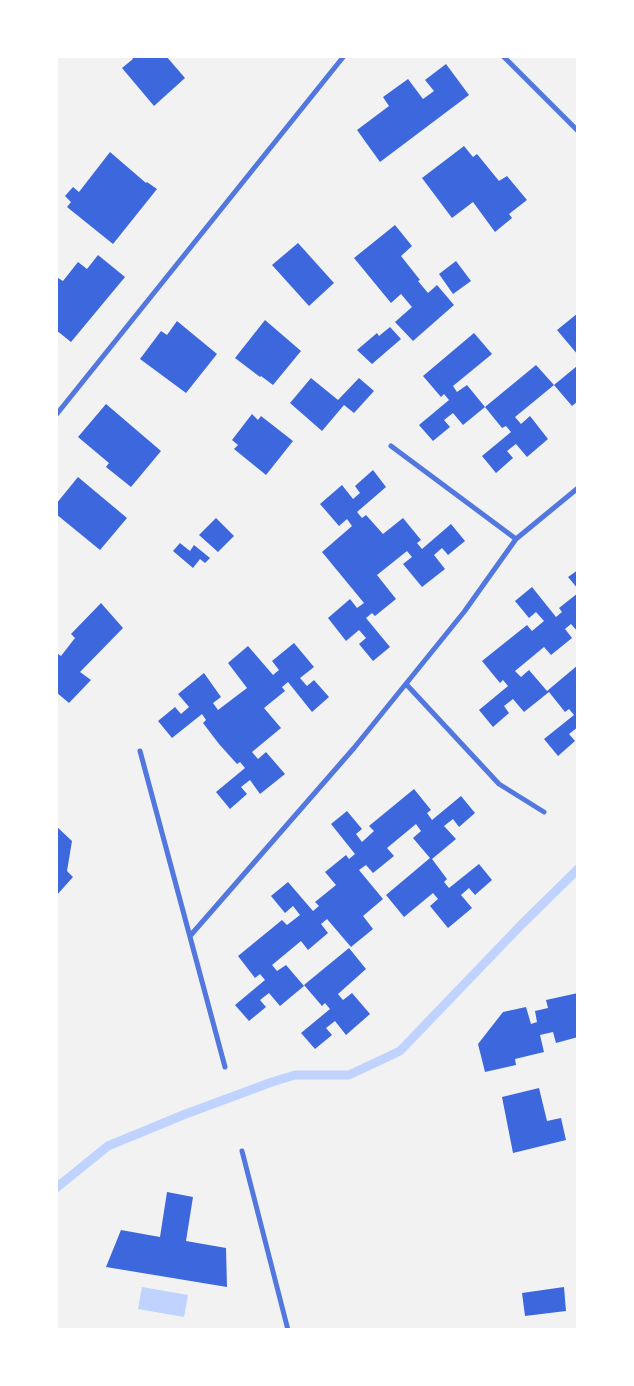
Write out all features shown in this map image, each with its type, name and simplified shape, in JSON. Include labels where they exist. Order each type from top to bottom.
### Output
[{"type":"street","points":[[56,415],[344,56]]},
{"type":"street","points":[[503,56],[578,131]]},
{"type":"street","points":[[390,446],[516,539]]},
{"type":"street","points":[[190,936],[354,748],[464,612],[516,539],[578,488]]},
{"type":"street","points":[[406,684],[499,784],[544,812]]},
{"type":"street","points":[[140,750],[225,1067]]},
{"type":"street","points":[[242,1151],[288,1330]]},
{"type":"water","points":[[142,1287],[188,1295],[184,1317],[138,1309]]},
{"type":"building","points":[[131,56],[166,56],[185,78],[154,106],[122,68],[133,59]]},
{"type":"building","points":[[446,64],[469,95],[380,162],[357,130],[389,106],[383,97],[408,79],[423,99],[434,91],[425,80]]},
{"type":"building","points":[[464,146],[473,157],[477,154],[499,181],[507,176],[527,200],[509,214],[512,218],[495,232],[473,202],[452,218],[422,178]]},
{"type":"building","points":[[110,152],[146,183],[157,189],[113,244],[67,207],[71,202],[65,196],[73,187],[79,192]]},
{"type":"building","points":[[395,225],[412,246],[401,256],[420,280],[418,281],[428,293],[437,285],[454,305],[413,341],[395,322],[412,307],[401,294],[391,303],[354,258]]},
{"type":"building","points":[[298,243],[334,283],[309,306],[272,265]]},
{"type":"building","points":[[98,255],[125,277],[71,342],[56,330],[56,280],[58,278],[63,281],[78,262],[87,269]]},
{"type":"building","points":[[456,261],[471,281],[453,294],[439,274]]},
{"type":"building","points":[[578,313],[578,355],[557,330]]},
{"type":"building","points":[[265,320],[301,351],[273,385],[235,358]]},
{"type":"building","points":[[177,321],[217,354],[186,393],[140,359],[161,331],[167,335]]},
{"type":"building","points":[[390,327],[401,339],[372,364],[357,350],[377,333],[379,336]]},
{"type":"building","points":[[474,333],[492,354],[453,386],[457,392],[467,385],[485,407],[463,425],[453,413],[444,420],[450,427],[433,441],[419,425],[449,400],[444,394],[441,397],[423,376]]},
{"type":"building","points":[[536,365],[554,385],[515,417],[521,424],[530,416],[548,439],[527,457],[516,444],[507,451],[513,458],[496,473],[482,456],[511,432],[506,426],[502,428],[485,407]]},
{"type":"building","points":[[577,366],[578,401],[572,406],[554,385]]},
{"type":"building","points":[[311,378],[338,400],[359,378],[374,391],[354,413],[344,405],[322,431],[290,403]]},
{"type":"building","points":[[106,404],[161,451],[131,487],[106,467],[109,463],[78,437]]},
{"type":"building","points":[[252,414],[258,420],[261,416],[293,441],[266,475],[234,449],[238,445],[232,440]]},
{"type":"building","points":[[373,470],[386,487],[357,512],[362,518],[366,515],[383,534],[403,518],[421,540],[417,543],[422,549],[451,524],[465,541],[448,555],[442,548],[434,555],[445,569],[422,587],[403,564],[412,557],[407,551],[377,575],[396,599],[375,616],[372,613],[366,618],[390,647],[373,661],[359,644],[366,638],[359,630],[346,641],[328,618],[350,599],[357,608],[364,603],[322,552],[352,526],[347,519],[339,526],[320,504],[342,485],[353,499],[360,493],[355,486]]},
{"type":"building","points":[[78,477],[127,518],[100,550],[56,514],[56,504]]},
{"type":"building","points":[[216,518],[234,536],[218,552],[199,535]]},
{"type":"building","points":[[180,543],[190,551],[194,545],[210,558],[205,563],[200,559],[193,568],[173,551]]},
{"type":"building","points":[[578,570],[578,589],[568,577]]},
{"type":"building","points":[[532,587],[556,617],[562,612],[559,608],[578,593],[578,632],[571,624],[565,629],[572,638],[551,655],[544,647],[515,671],[521,677],[529,670],[547,691],[578,665],[578,727],[569,734],[575,741],[558,756],[544,739],[574,715],[569,709],[565,712],[549,692],[524,712],[513,699],[504,706],[509,713],[493,727],[479,710],[508,686],[503,680],[500,683],[482,661],[527,625],[532,631],[544,621],[536,612],[529,618],[515,601]]},
{"type":"building","points":[[101,603],[123,628],[80,672],[91,680],[69,703],[56,692],[56,657],[58,654],[61,656],[75,638],[71,634]]},
{"type":"building","points":[[294,643],[314,667],[300,678],[307,686],[314,680],[329,697],[312,712],[288,682],[282,687],[285,691],[264,708],[281,728],[252,752],[258,759],[266,752],[285,774],[260,794],[250,780],[241,787],[247,794],[230,809],[216,792],[245,768],[240,762],[237,764],[219,744],[203,723],[206,720],[202,714],[172,738],[158,721],[175,707],[181,714],[189,707],[178,694],[204,673],[221,697],[213,703],[218,710],[247,688],[228,663],[248,646],[273,675],[279,670],[272,661]]},
{"type":"building","points":[[414,789],[431,810],[427,813],[432,820],[461,796],[475,813],[459,827],[453,819],[444,826],[456,839],[432,859],[447,879],[444,882],[449,888],[479,864],[492,880],[475,895],[469,888],[461,895],[472,908],[448,928],[430,906],[438,899],[433,893],[404,917],[386,895],[430,858],[413,838],[421,831],[416,824],[387,848],[394,856],[373,873],[366,865],[359,870],[383,899],[363,916],[373,929],[351,947],[327,919],[321,924],[328,933],[308,950],[301,941],[272,965],[277,971],[286,965],[304,986],[280,1006],[269,993],[260,1000],[266,1007],[249,1021],[235,1005],[265,980],[260,974],[255,978],[238,956],[282,920],[287,925],[300,915],[293,906],[285,913],[271,896],[288,882],[313,911],[319,906],[315,902],[336,885],[325,872],[346,855],[349,859],[355,854],[331,824],[347,811],[362,829],[356,834],[362,842],[374,831],[369,826]]},
{"type":"building","points":[[56,826],[72,841],[67,871],[73,877],[56,896]]},
{"type":"building","points":[[349,948],[366,969],[338,994],[343,1000],[352,993],[370,1014],[346,1035],[335,1021],[326,1028],[332,1035],[315,1049],[301,1033],[330,1009],[325,1003],[322,1006],[304,985]]},
{"type":"building","points":[[578,993],[578,1037],[556,1043],[553,1032],[540,1035],[544,1052],[515,1059],[516,1065],[485,1072],[478,1044],[503,1012],[526,1007],[531,1024],[537,1022],[535,1011],[548,1008],[546,1000]]},
{"type":"building","points":[[539,1088],[547,1121],[561,1118],[566,1140],[513,1153],[502,1097]]},
{"type":"building","points":[[167,1192],[193,1197],[186,1241],[226,1248],[227,1287],[106,1267],[121,1230],[160,1237]]},
{"type":"building","points":[[564,1287],[566,1311],[525,1316],[522,1293]]},
{"type":"waterway","points":[[56,1188],[108,1146],[183,1115],[295,1075],[349,1075],[400,1051],[522,924],[578,869]]}]
